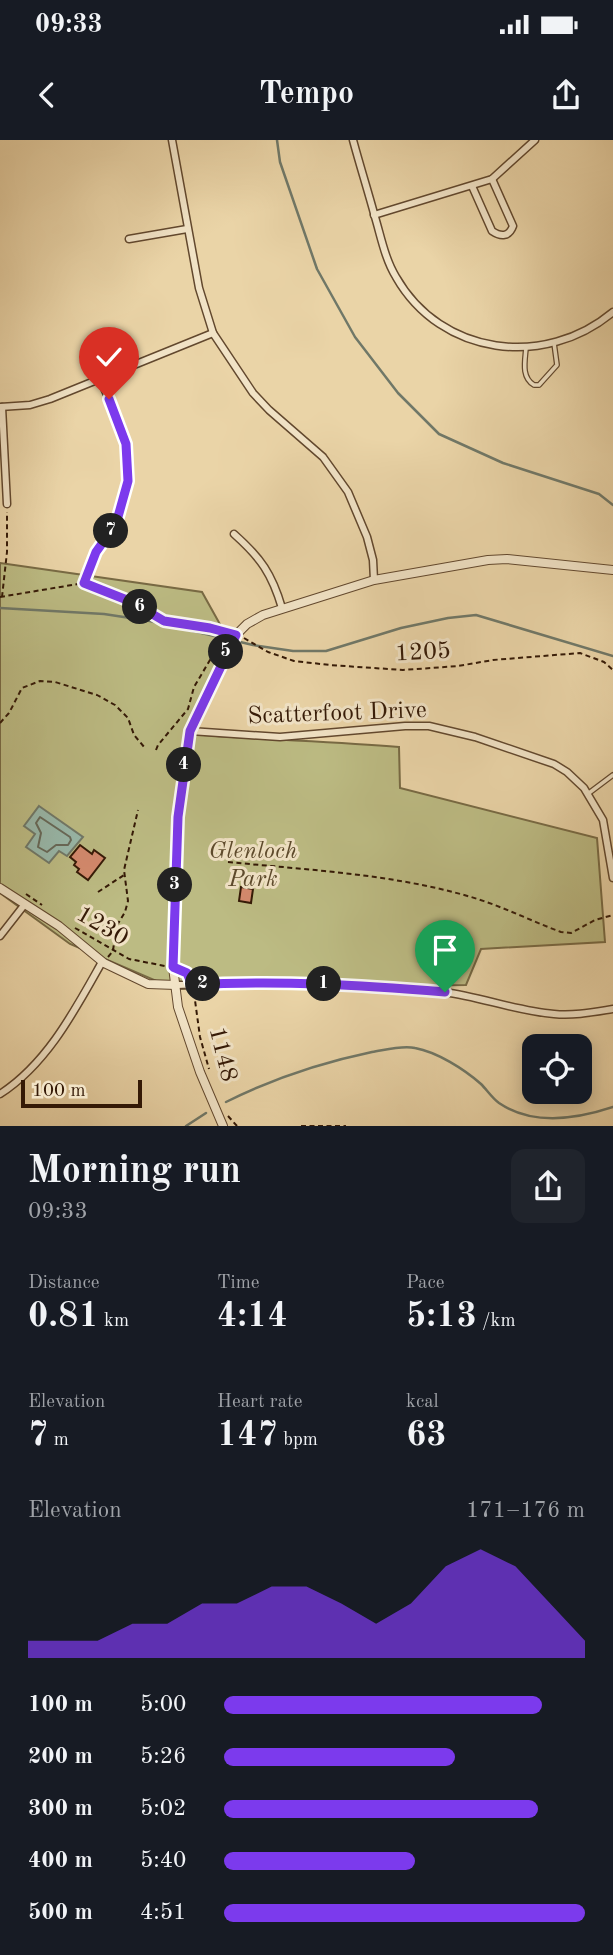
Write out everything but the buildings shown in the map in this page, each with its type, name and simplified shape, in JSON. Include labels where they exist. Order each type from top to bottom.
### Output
[{"type":"street","points":[[172,140],[199,288],[213,333],[253,393],[323,457],[342,482],[364,525],[371,548],[374,580]]},
{"type":"street","points":[[353,140],[387,258],[397,279],[429,315],[449,329],[470,340],[503,347],[526,348],[554,342],[594,326],[613,312]]},
{"type":"street","points":[[374,215],[492,179],[535,140]]},
{"type":"street","points":[[472,186],[492,230],[498,235],[504,235],[512,231],[513,226],[492,179]]},
{"type":"street","points":[[129,239],[187,229]]},
{"type":"street","points":[[7,504],[1,407],[30,405],[213,333]]},
{"type":"street","points":[[100,379],[126,444],[128,460],[126,494],[116,524]]},
{"type":"street","points":[[234,534],[263,563],[271,576],[282,608]]},
{"type":"street","points":[[223,1125],[187,1036],[178,1006],[173,967],[178,817],[190,731],[233,640],[247,624],[282,608],[374,580],[498,559],[613,570]]},
{"type":"street","name":"Scatterfoot Drive","points":[[190,731],[280,737],[359,728],[429,726],[475,737],[554,765],[567,772],[589,793],[603,821],[611,847],[613,878]]},
{"type":"street","points":[[0,888],[59,926],[103,963],[148,984],[263,983],[396,988],[445,992],[555,1014],[593,1013],[613,1009]]},
{"type":"street","points":[[0,936],[25,904]]},
{"type":"street","points":[[0,1094],[31,1069],[49,1049],[103,963]]},
{"type":"lane","points":[[526,348],[525,374],[529,383],[539,385],[557,365],[554,342]]},
{"type":"lane","points":[[589,793],[613,775]]},
{"type":"path","points":[[7,504],[7,552],[1,597],[84,583],[96,552],[116,524]]},
{"type":"path","name":"1205","points":[[84,583],[132,602],[164,621],[227,632],[233,640],[294,661],[403,670],[580,653],[604,662],[613,670]]},
{"type":"path","points":[[156,750],[188,709],[194,687],[227,632]]},
{"type":"path","points":[[0,723],[9,713],[22,688],[40,681],[55,682],[97,695],[115,705],[128,718],[134,735],[145,748]]},
{"type":"path","points":[[103,963],[113,951],[116,927],[128,901],[124,874],[126,855],[138,810]]},
{"type":"path","points":[[228,862],[428,886],[473,898],[561,932],[571,933],[596,919],[613,915]]},
{"type":"path","points":[[98,892],[124,874]]},
{"type":"path","name":"1230","points":[[24,894],[48,909]]},
{"type":"path","name":"1230","points":[[69,924],[113,951],[147,964],[173,967]]},
{"type":"path","points":[[173,967],[187,973],[192,985]]},
{"type":"path","name":"1148","points":[[192,985],[198,1008],[200,1037],[210,1073]]},
{"type":"path","name":"1148","points":[[226,1115],[237,1125]]},
{"type":"path","points":[[301,1125],[346,1125]]},
{"type":"green space","name":"Glenloch Park","points":[[0,563],[202,592],[231,644],[190,734],[399,747],[400,788],[597,838],[605,942],[481,949],[466,985],[175,989],[70,944],[0,893]]},
{"type":"water","points":[[39,806],[83,837],[67,856],[59,851],[49,863],[26,847],[35,834],[24,826]]},
{"type":"waterway","points":[[277,140],[280,162],[317,269],[355,337],[398,393],[439,434],[503,463],[599,494],[613,505]]},
{"type":"waterway","points":[[0,608],[104,614],[293,651],[326,651],[401,628],[476,615],[613,656]]},
{"type":"waterway","points":[[226,1102],[315,1066],[405,1047],[423,1050],[450,1062],[481,1084],[499,1103],[526,1115],[541,1118],[570,1117],[613,1107]]},
{"type":"waterway","points":[[186,1126],[206,1113]]},
{"type":"route","points":[[109,399],[126,444],[128,481],[116,524],[96,552],[84,583],[132,602],[164,621],[236,635],[194,718],[185,756],[178,817],[173,967],[187,973],[192,985],[240,982],[301,983],[445,992]]}]
